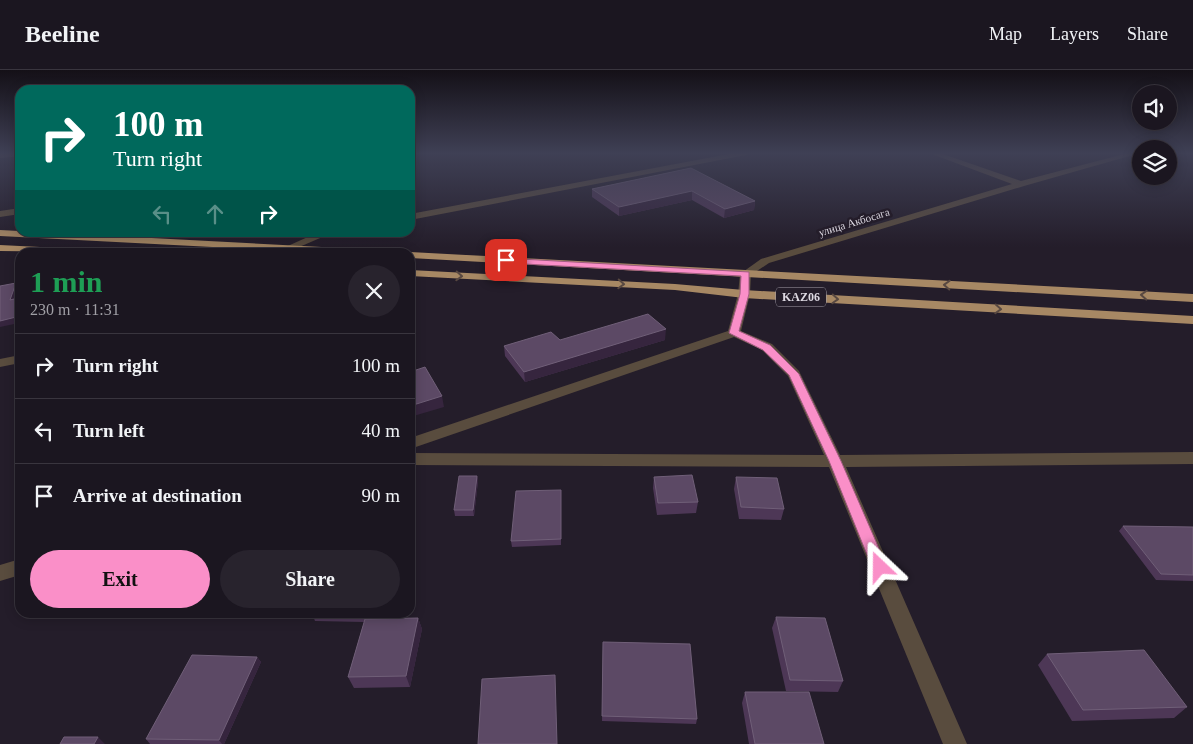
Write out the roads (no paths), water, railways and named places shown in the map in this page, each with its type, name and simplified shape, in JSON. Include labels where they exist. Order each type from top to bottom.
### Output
[{"type":"highway","points":[[0,233],[15,234]]},
{"type":"highway","points":[[72,237],[268,248]]},
{"type":"highway","points":[[0,248],[15,249]]},
{"type":"highway","name":"KАZ06","points":[[415,255],[1193,298]]},
{"type":"highway","name":"KАZ06","points":[[415,273],[675,287],[744,294],[1193,320]]},
{"type":"street","points":[[415,216],[581,184]]},
{"type":"street","name":"улица Акбосага","points":[[746,274],[765,261],[1019,184]]},
{"type":"street","points":[[0,214],[15,211]]},
{"type":"street","points":[[289,248],[316,237]]},
{"type":"street","points":[[734,333],[744,294],[746,274]]},
{"type":"street","points":[[415,442],[734,333],[767,348],[794,374],[835,461],[955,744]]},
{"type":"street","points":[[0,363],[15,360]]},
{"type":"street","points":[[415,459],[835,461],[1193,458]]},
{"type":"street","points":[[0,573],[15,568]]}]
